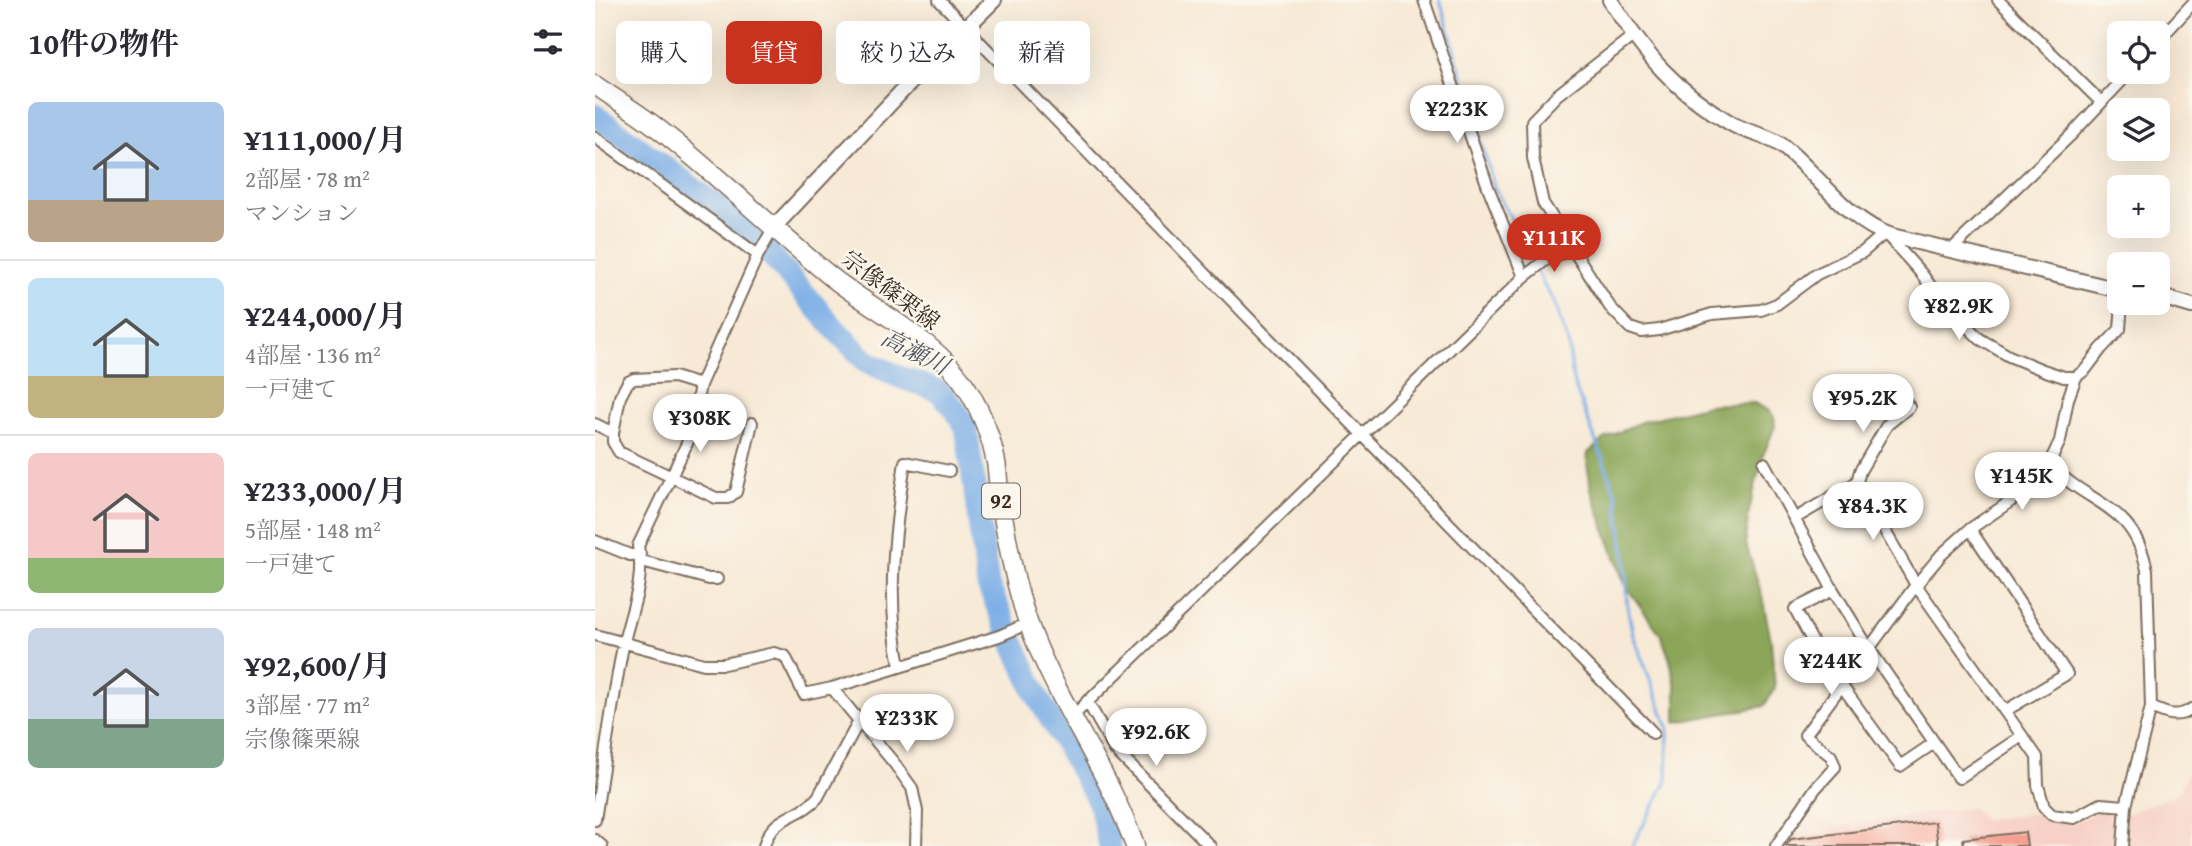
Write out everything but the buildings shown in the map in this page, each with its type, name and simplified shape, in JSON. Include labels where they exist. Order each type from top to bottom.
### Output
[{"type":"main road","name":"宗像篠栗線","points":[[595,85],[655,126],[771,232],[926,345],[966,386],[990,438],[1017,587],[1029,623],[1048,671],[1096,758],[1135,846]]},
{"type":"street","points":[[939,0],[959,21]]},
{"type":"street","points":[[973,21],[994,0]]},
{"type":"street","points":[[1424,0],[1488,187],[1524,277]]},
{"type":"street","points":[[1610,0],[1633,36],[1677,87],[1707,110],[1738,128],[1779,144],[1845,206],[1870,225],[1885,233],[2107,287]]},
{"type":"street","points":[[1998,0],[2101,102]]},
{"type":"street","points":[[2170,28],[2192,4]]},
{"type":"street","points":[[1633,36],[1557,95],[1532,121],[1533,158],[1543,203],[1610,307],[1630,328],[1642,331],[1659,330],[1712,314],[1761,310],[1777,304],[1817,274],[1863,252],[1885,233]]},
{"type":"street","points":[[980,42],[1653,733]]},
{"type":"street","points":[[595,820],[624,643],[638,594],[641,557],[638,546],[690,437],[700,385],[771,232],[909,84]]},
{"type":"street","points":[[1952,249],[2071,135],[2118,84]]},
{"type":"street","points":[[595,137],[760,253]]},
{"type":"street","points":[[1885,233],[1921,273],[1943,303],[1980,339],[2009,356],[2043,370],[2064,377],[2076,377]]},
{"type":"street","points":[[1072,717],[1524,277],[1547,259],[1572,249]]},
{"type":"street","points":[[2170,300],[2192,306]]},
{"type":"street","points":[[1776,846],[1815,789],[1835,767],[1832,756],[1805,735],[1941,555],[1970,529],[2011,501],[2049,464],[2060,442],[2068,399],[2076,377],[2120,329],[2121,315]]},
{"type":"street","points":[[700,385],[674,377],[634,379],[628,382],[620,397],[613,442],[624,456],[716,498],[728,498],[736,492],[752,423]]},
{"type":"street","points":[[1794,519],[1857,482],[1860,471],[1887,425],[1909,407],[1898,389]]},
{"type":"street","points":[[595,424],[613,433]]},
{"type":"street","points":[[899,665],[894,637],[894,556],[905,462],[949,471]]},
{"type":"street","points":[[1764,463],[1833,590],[1870,649],[1959,778],[2022,736]]},
{"type":"street","points":[[2049,464],[2080,491],[2112,509],[2125,520],[2144,552],[2149,601],[2151,707],[2126,806],[2123,846]]},
{"type":"street","points":[[1857,482],[1916,585],[2037,757],[2038,785],[2044,807],[2052,815],[2074,818],[2100,804],[2126,806]]},
{"type":"street","points":[[1970,529],[2067,674],[2005,711]]},
{"type":"street","points":[[595,541],[630,555],[709,579],[717,579]]},
{"type":"street","points":[[1833,590],[1795,610],[1831,676],[1842,686],[1900,766],[1934,743]]},
{"type":"street","points":[[595,635],[704,664],[724,664],[774,653],[785,656],[804,694],[832,688],[999,636],[1029,623]]},
{"type":"street","points":[[832,688],[912,788],[917,811],[916,846]]},
{"type":"street","points":[[1087,701],[1115,750],[1210,846]]},
{"type":"street","points":[[2151,707],[2175,716],[2183,715],[2192,709]]},
{"type":"street","points":[[764,846],[767,835],[774,826],[809,808],[818,797],[859,721]]},
{"type":"street","points":[[595,840],[602,846]]},
{"type":"shaded area","points":[[2192,764],[2192,846],[1786,846],[1808,813],[1836,827],[1972,807],[1984,820],[2038,813],[2046,819],[2072,824],[2097,812],[2112,812],[2119,817],[2178,793]]},
{"type":"green space","points":[[1754,403],[1768,410],[1774,417],[1775,426],[1762,458],[1749,511],[1746,544],[1762,596],[1771,641],[1775,688],[1764,706],[1676,722],[1676,687],[1670,660],[1661,635],[1625,585],[1591,490],[1588,453],[1604,439],[1641,422],[1708,405]]},
{"type":"waterway","points":[[1440,0],[1494,187],[1535,264]]},
{"type":"waterway","name":"高瀬川","points":[[595,115],[749,230],[866,361],[939,391],[954,408],[966,427],[988,585],[1036,694],[1099,802],[1110,846]]},
{"type":"waterway","points":[[1538,271],[1553,300],[1568,342],[1573,381],[1616,494],[1625,557],[1627,604],[1633,635],[1668,727],[1667,781],[1632,846]]}]
